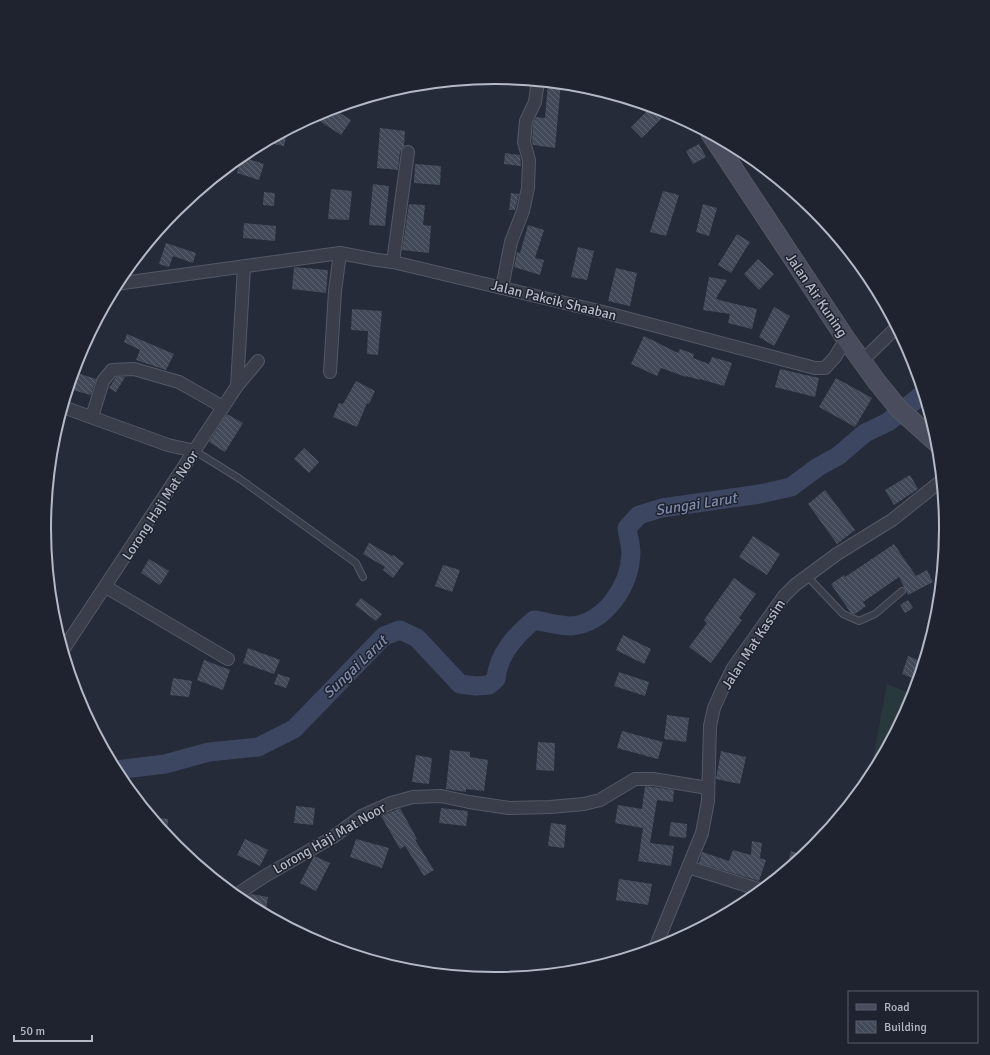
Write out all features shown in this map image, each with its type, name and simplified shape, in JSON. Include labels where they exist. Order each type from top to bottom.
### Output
[{"type":"main road","name":"Jalan Air Kuning","points":[[716,143],[846,339],[899,409],[929,437]]},
{"type":"street","points":[[502,288],[511,242],[523,212],[528,188],[529,160],[524,142],[526,121],[535,102],[537,85]]},
{"type":"street","points":[[393,262],[408,152]]},
{"type":"street","points":[[330,372],[335,291],[340,253]]},
{"type":"street","name":"Jalan Pakcik Shaaban","points":[[125,283],[340,253],[393,262],[502,288],[815,368],[825,368],[830,365],[846,339]]},
{"type":"street","points":[[237,386],[244,267]]},
{"type":"street","points":[[862,361],[893,330]]},
{"type":"street","name":"Lorong Haji Mat Noor","points":[[67,644],[237,386],[258,361]]},
{"type":"street","points":[[92,417],[103,381],[112,370],[134,369],[179,382],[223,407]]},
{"type":"street","points":[[67,409],[168,445],[195,451]]},
{"type":"street","name":"Jalan Mat Kassim","points":[[658,941],[702,833],[707,806],[710,726],[714,708],[734,668],[784,596],[806,575],[892,520],[937,485]]},
{"type":"street","points":[[106,587],[228,659]]},
{"type":"street","name":"Lorong Haji Mat Noor","points":[[241,892],[265,876],[333,837],[362,816],[391,803],[413,797],[441,796],[508,808],[550,807],[584,804],[600,800],[635,779],[652,779],[708,788]]},
{"type":"street","points":[[688,867],[754,888]]},
{"type":"lane","points":[[195,451],[240,479],[356,563],[363,577]]},
{"type":"lane","points":[[806,575],[844,614],[859,621],[874,614],[902,591]]},
{"type":"shaded area","points":[[887,684],[907,692],[893,724],[873,761]]},
{"type":"building","points":[[548,86],[561,88],[555,148],[533,145],[533,123],[536,117],[545,118]]},
{"type":"building","points":[[647,111],[664,116],[642,138],[631,127]]},
{"type":"building","points":[[338,112],[351,120],[341,135],[318,120]]},
{"type":"building","points":[[380,128],[405,131],[404,146],[400,152],[398,170],[377,168]]},
{"type":"building","points":[[286,136],[284,146],[272,144]]},
{"type":"building","points":[[699,144],[706,157],[693,164],[686,151]]},
{"type":"building","points":[[505,153],[520,155],[521,166],[504,164]]},
{"type":"building","points":[[247,159],[264,164],[259,180],[237,173],[240,164]]},
{"type":"building","points":[[415,164],[441,166],[440,185],[414,183]]},
{"type":"building","points":[[373,184],[389,186],[385,226],[369,225]]},
{"type":"building","points":[[331,189],[352,191],[349,220],[328,219]]},
{"type":"building","points":[[663,191],[679,195],[666,236],[650,232]]},
{"type":"building","points":[[264,192],[275,193],[274,206],[263,205]]},
{"type":"building","points":[[511,193],[519,194],[515,210],[509,210]]},
{"type":"building","points":[[409,204],[425,205],[423,225],[431,226],[429,253],[402,250]]},
{"type":"building","points":[[703,204],[717,208],[709,236],[696,232]]},
{"type":"building","points":[[244,223],[276,226],[275,241],[243,238]]},
{"type":"building","points":[[528,225],[544,230],[535,258],[544,260],[540,275],[514,267],[517,252],[520,253]]},
{"type":"building","points":[[737,234],[750,242],[731,273],[718,265]]},
{"type":"building","points":[[166,243],[196,253],[193,263],[173,256],[169,267],[159,264]]},
{"type":"building","points":[[578,247],[594,251],[587,280],[571,277]]},
{"type":"building","points":[[758,259],[774,274],[759,290],[744,274]]},
{"type":"building","points":[[294,267],[328,270],[326,293],[292,289]]},
{"type":"building","points":[[616,268],[637,273],[630,306],[608,301]]},
{"type":"building","points":[[709,277],[727,280],[716,298],[719,300],[757,309],[752,329],[728,323],[730,314],[703,310]]},
{"type":"building","points":[[774,307],[790,316],[774,346],[759,337]]},
{"type":"building","points":[[352,309],[382,311],[378,355],[367,354],[368,331],[351,330]]},
{"type":"building","points":[[127,334],[174,354],[166,370],[136,360],[140,350],[124,342]]},
{"type":"building","points":[[644,336],[678,353],[680,349],[694,354],[693,358],[709,364],[712,357],[732,363],[724,386],[700,379],[686,377],[661,368],[657,376],[631,364]]},
{"type":"building","points":[[780,369],[819,378],[815,397],[775,387]]},
{"type":"building","points":[[79,374],[96,379],[91,395],[73,390]]},
{"type":"building","points":[[116,377],[125,377],[116,392],[109,388]]},
{"type":"building","points":[[836,378],[872,398],[855,427],[819,407]]},
{"type":"building","points":[[356,381],[375,391],[369,404],[367,403],[357,427],[333,417],[339,403],[343,404]]},
{"type":"building","points":[[227,414],[243,423],[225,452],[209,442]]},
{"type":"building","points":[[304,448],[319,462],[309,473],[294,459]]},
{"type":"building","points":[[910,475],[918,489],[894,505],[885,490]]},
{"type":"building","points":[[825,490],[855,530],[837,544],[808,504]]},
{"type":"building","points":[[753,536],[780,554],[767,575],[739,557]]},
{"type":"building","points":[[369,543],[392,556],[393,555],[404,563],[393,578],[383,570],[385,567],[363,554]]},
{"type":"building","points":[[894,544],[916,576],[927,570],[933,582],[908,595],[899,577],[863,602],[866,606],[855,614],[851,613],[831,584],[844,575],[845,577]]},
{"type":"building","points":[[149,559],[169,571],[160,585],[141,573]]},
{"type":"building","points":[[443,565],[460,570],[452,592],[435,586]]},
{"type":"building","points":[[734,578],[756,594],[739,618],[742,620],[711,663],[689,647],[707,623],[704,620]]},
{"type":"building","points":[[361,598],[382,614],[376,621],[355,605]]},
{"type":"building","points":[[908,600],[913,608],[905,613],[900,605]]},
{"type":"building","points":[[623,635],[651,649],[644,664],[616,650]]},
{"type":"building","points":[[248,648],[280,660],[274,674],[243,663]]},
{"type":"building","points":[[908,656],[918,660],[912,678],[902,674]]},
{"type":"building","points":[[204,660],[230,670],[223,690],[197,680]]},
{"type":"building","points":[[619,672],[649,682],[645,696],[614,686]]},
{"type":"building","points":[[278,674],[290,678],[286,688],[274,684]]},
{"type":"building","points":[[173,678],[192,681],[189,697],[170,695]]},
{"type":"building","points":[[667,715],[689,718],[686,742],[664,739]]},
{"type":"building","points":[[622,731],[663,742],[658,759],[617,748]]},
{"type":"building","points":[[538,742],[555,743],[554,771],[536,770]]},
{"type":"building","points":[[450,750],[470,752],[470,757],[488,760],[484,791],[466,789],[466,792],[446,789]]},
{"type":"building","points":[[721,751],[746,757],[740,784],[716,779]]},
{"type":"building","points":[[416,755],[432,758],[429,784],[412,782]]},
{"type":"building","points":[[645,786],[674,790],[673,802],[657,800],[650,843],[674,846],[671,866],[638,861],[643,828],[615,823],[618,805],[642,809]]},
{"type":"building","points":[[296,806],[315,808],[313,825],[294,823]]},
{"type":"building","points":[[400,808],[417,839],[415,840],[434,870],[424,876],[405,846],[400,849],[381,816]]},
{"type":"building","points":[[441,808],[468,811],[466,826],[439,823]]},
{"type":"building","points":[[159,818],[168,819],[168,827]]},
{"type":"building","points":[[671,822],[687,824],[686,838],[669,836]]},
{"type":"building","points":[[551,823],[566,825],[564,848],[548,846]]},
{"type":"building","points":[[245,839],[268,850],[260,866],[237,855]]},
{"type":"building","points":[[356,839],[389,848],[382,868],[350,857]]},
{"type":"building","points":[[752,841],[762,843],[760,858],[766,860],[759,881],[699,863],[702,852],[729,861],[733,850],[751,855]]},
{"type":"building","points":[[791,851],[797,853],[788,861]]},
{"type":"building","points":[[314,856],[330,863],[316,891],[300,883]]},
{"type":"building","points":[[619,879],[652,884],[648,905],[616,900]]},
{"type":"building","points":[[251,894],[268,897],[266,908],[248,897]]},
{"type":"waterway","name":"Sungai Larut","points":[[123,769],[165,764],[209,752],[258,747],[294,729],[384,636],[400,630],[417,638],[460,684],[476,686],[489,685],[496,679],[497,670],[504,653],[521,632],[534,620],[566,626],[584,623],[595,618],[614,600],[621,589],[630,565],[631,550],[627,528],[639,515],[662,508],[760,494],[791,487],[818,467],[838,456],[865,433],[888,422],[919,397]]}]
